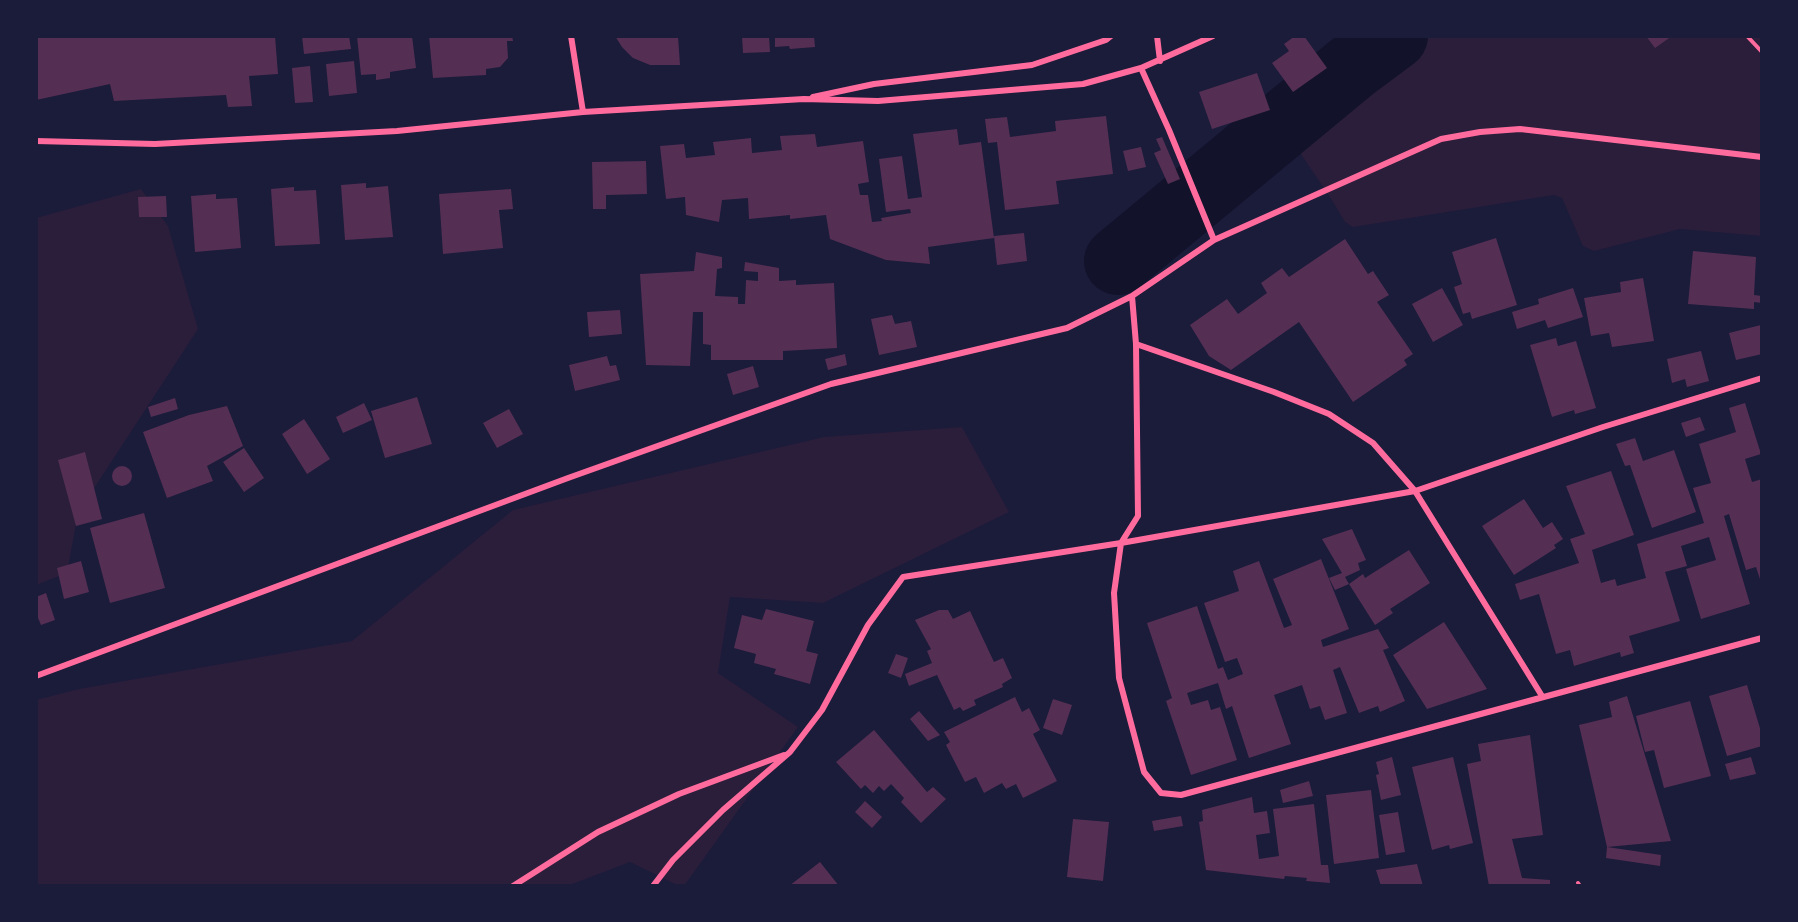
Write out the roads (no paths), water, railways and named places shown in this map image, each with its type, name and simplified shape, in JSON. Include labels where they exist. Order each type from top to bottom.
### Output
[{"type":"street","points":[[571,36],[583,112]]},
{"type":"street","points":[[804,99],[874,84],[1032,65],[1106,40],[1111,36]]},
{"type":"street","points":[[1157,36],[1160,61]]},
{"type":"street","points":[[36,141],[155,144],[397,131],[583,112],[804,99],[878,101],[1083,84],[1160,61],[1213,36]]},
{"type":"street","points":[[1141,68],[1214,240]]},
{"type":"street","points":[[36,676],[568,478],[831,384],[1067,328],[1132,296],[1214,240],[1441,139],[1480,132],[1520,129],[1762,157]]},
{"type":"street","points":[[1132,296],[1136,345],[1138,516],[1121,543],[1114,593],[1119,678],[1144,772],[1161,794],[1181,795],[1762,638]]},
{"type":"street","points":[[1136,345],[1274,392],[1329,414],[1373,443],[1415,491],[1542,696]]},
{"type":"street","points":[[653,886],[673,860],[723,810],[790,752],[822,710],[868,625],[903,577],[1121,543],[1415,491],[1603,427],[1762,378]]},
{"type":"street","points":[[513,886],[598,832],[679,794],[790,752]]},
{"type":"waterway","points":[[1118,261],[1351,68],[1394,36]]}]
